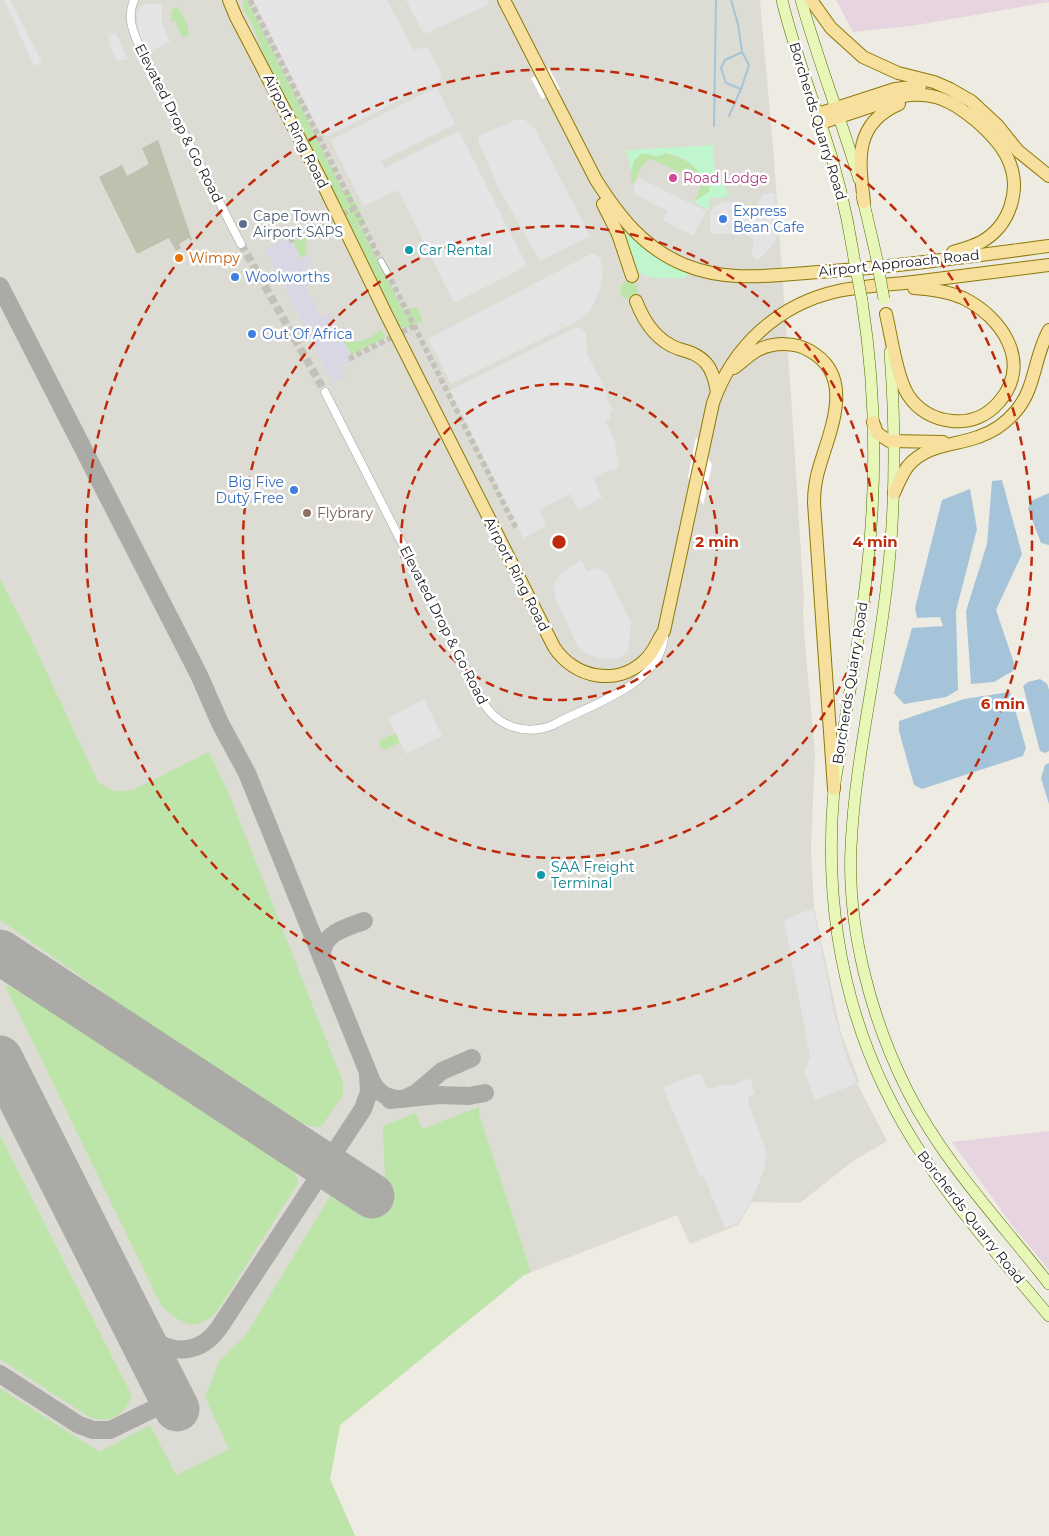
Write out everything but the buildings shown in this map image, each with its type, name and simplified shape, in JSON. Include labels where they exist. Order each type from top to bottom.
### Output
[{"type":"main road","name":"Airport Ring Road","points":[[229,0],[556,650],[568,663],[584,672],[601,676],[614,675],[631,670],[646,660],[654,650],[664,631],[711,411],[717,392],[727,372],[746,345],[776,318],[807,301],[850,289]]},
{"type":"main road","points":[[504,0],[596,180],[602,203],[618,234],[632,276]]},
{"type":"main road","name":"Borcherds Quarry Road","points":[[782,0],[796,52],[819,118],[839,187],[862,301],[869,356],[874,474],[867,572],[834,789],[830,844],[831,890],[836,927],[850,997],[870,1056],[897,1114],[930,1168],[1049,1316]]},
{"type":"main road","name":"Borcherds Quarry Road","points":[[802,0],[838,112],[864,202],[884,298],[893,386],[895,442],[892,541],[887,588],[860,756],[852,821],[852,884],[861,956],[872,1000],[884,1035],[901,1077],[922,1118],[958,1171],[1049,1284]]},
{"type":"main road","points":[[811,0],[832,30],[863,57],[898,73],[928,80],[957,93],[978,106],[1021,153],[1049,176]]},
{"type":"main road","points":[[838,112],[895,89],[908,86],[929,86],[957,93]]},
{"type":"main road","points":[[819,118],[914,94],[942,98],[965,112],[991,135],[1008,159],[1014,184],[1012,200],[1007,214],[995,232],[974,246],[889,266]]},
{"type":"main road","points":[[864,202],[859,165],[860,151],[867,133],[881,114],[902,102],[922,99],[946,103],[965,112]]},
{"type":"main road","name":"Airport Approach Road","points":[[596,180],[623,220],[657,250],[676,261],[703,271],[731,277],[749,278],[889,266],[1049,246]]},
{"type":"main road","name":"Airport Approach Road","points":[[850,289],[1049,265]]},
{"type":"main road","points":[[886,314],[904,389],[922,410],[940,419],[965,421],[989,412],[1003,398],[1013,374],[1013,357],[1007,337],[990,317],[965,299],[947,292],[890,285]]},
{"type":"main road","points":[[636,301],[645,322],[656,335],[673,347],[695,354],[706,364],[712,374],[717,392]]},
{"type":"main road","points":[[873,422],[880,437],[895,442],[958,441],[973,439],[991,432],[1017,411],[1030,388],[1039,351],[1049,330]]},
{"type":"main road","points":[[727,372],[759,350],[776,345],[794,345],[806,349],[820,359],[827,367],[836,388],[835,410],[817,475],[814,503],[834,789]]},
{"type":"main road","points":[[894,493],[902,474],[920,455],[931,449],[958,441]]},
{"type":"street","name":"Elevated Drop & Go Road","points":[[134,0],[130,20],[136,39],[240,244]]},
{"type":"street","points":[[382,261],[387,272]]},
{"type":"street","name":"Elevated Drop & Go Road","points":[[325,392],[482,700],[489,711],[499,720],[510,726],[532,730],[553,725],[637,682],[657,658],[663,643],[664,631]]},
{"type":"shaded area","points":[[0,0],[760,0],[774,159],[792,410],[804,600],[803,614],[815,753],[811,849],[814,908],[841,1033],[859,1081],[857,1083],[887,1141],[853,1161],[800,1203],[752,1202],[738,1225],[690,1244],[677,1215],[524,1275],[340,1425],[330,1479],[355,1536],[48,1536],[0,1526]]},
{"type":"shaded area","points":[[4,0],[10,0],[42,62],[34,66]]},
{"type":"shaded area","points":[[253,0],[387,0],[414,50],[428,48],[441,72],[441,77],[438,81],[325,136],[321,134]]},
{"type":"shaded area","points":[[406,0],[488,0],[489,2],[487,5],[424,33]]},
{"type":"shaded area","points":[[836,0],[1049,0],[1049,2],[911,26],[853,32]]},
{"type":"shaded area","points":[[149,4],[162,6],[162,24],[170,42],[148,52],[139,35],[137,12],[141,6]]},
{"type":"shaded area","points":[[108,33],[116,34],[128,59],[117,61],[110,47]]},
{"type":"shaded area","points":[[437,87],[455,124],[381,161],[385,168],[459,131],[527,266],[454,303],[398,190],[364,206],[330,140]]},
{"type":"shaded area","points":[[518,119],[525,120],[535,129],[590,236],[540,261],[499,189],[478,140],[478,137]]},
{"type":"shaded area","points":[[158,140],[192,240],[189,238],[179,244],[181,248],[176,251],[169,238],[137,254],[99,177],[122,165],[127,176],[149,164],[142,148]]},
{"type":"shaded area","points":[[639,178],[706,211],[693,236],[663,221],[667,211],[634,194],[634,185]]},
{"type":"shaded area","points":[[773,193],[775,195],[777,236],[775,242],[760,258],[756,259],[753,256],[754,240],[744,233],[710,233],[710,213],[714,207],[721,203],[737,201],[748,207],[755,208],[763,194]]},
{"type":"shaded area","points":[[288,238],[290,243],[293,242],[301,258],[307,255],[312,265],[306,268],[314,283],[306,288],[321,317],[330,313],[338,329],[343,327],[347,334],[342,337],[351,355],[347,356],[350,362],[340,367],[345,377],[333,383],[265,249]]},
{"type":"shaded area","points":[[591,254],[596,254],[600,259],[603,269],[600,289],[591,310],[581,319],[564,328],[560,324],[562,329],[451,384],[428,339]]},
{"type":"shaded area","points":[[574,328],[581,328],[586,333],[587,354],[608,395],[606,396],[613,411],[609,413],[611,418],[605,421],[617,446],[615,448],[619,462],[616,469],[593,478],[602,498],[578,510],[570,494],[539,510],[546,526],[523,538],[451,394],[451,390]]},
{"type":"shaded area","points":[[581,560],[587,571],[599,568],[606,572],[631,623],[629,648],[627,653],[620,658],[603,659],[584,653],[578,647],[556,600],[555,582],[561,573]]},
{"type":"shaded area","points":[[424,699],[442,736],[406,754],[388,718]]},
{"type":"shaded area","points":[[813,908],[833,1009],[847,1059],[857,1083],[815,1100],[804,1071],[810,1057],[784,920]]},
{"type":"shaded area","points":[[701,1073],[707,1088],[710,1089],[721,1085],[734,1085],[750,1078],[755,1093],[749,1096],[748,1102],[766,1150],[765,1168],[752,1199],[738,1223],[725,1228],[704,1177],[703,1175],[700,1176],[663,1087]]},
{"type":"shaded area","points":[[1049,1131],[1049,1270],[1012,1225],[952,1142]]},
{"type":"green space","points":[[243,0],[247,0],[343,191],[348,189],[366,223],[361,226],[403,310],[417,308],[423,321],[406,328],[400,326],[264,56],[253,26],[244,10]]},
{"type":"green space","points":[[178,7],[187,24],[189,36],[182,37],[176,22],[171,21],[172,10]]},
{"type":"green space","points":[[713,145],[715,172],[729,194],[723,198],[710,198],[708,210],[694,202],[710,191],[709,181],[685,159],[666,153],[656,157],[649,154],[641,154],[634,160],[631,171],[626,150]]},
{"type":"green space","points":[[666,153],[681,158],[700,171],[708,183],[710,191],[694,202],[703,182],[650,159],[646,161],[632,184],[632,168],[641,154],[649,154],[656,157]]},
{"type":"green space","points":[[331,223],[337,235],[323,230],[314,233],[306,242],[307,255],[301,258],[293,242]]},
{"type":"green space","points":[[624,228],[665,262],[687,273],[686,278],[657,278],[641,273],[635,267],[626,248],[621,232]]},
{"type":"green space","points":[[629,281],[635,284],[638,290],[635,296],[629,299],[623,296],[620,290],[623,284]]},
{"type":"green space","points":[[380,329],[386,337],[351,355],[342,337],[347,334],[352,340],[358,342],[372,337]]},
{"type":"green space","points":[[0,579],[31,639],[98,782],[114,790],[133,790],[209,752],[228,792],[343,1082],[343,1095],[321,1127],[309,1126],[266,1106],[0,920]]},
{"type":"green space","points":[[396,733],[400,742],[386,750],[380,747],[380,740]]},
{"type":"green space","points":[[5,985],[16,988],[294,1169],[298,1183],[216,1313],[208,1319],[201,1323],[188,1324],[182,1322],[162,1307]]},
{"type":"green space","points":[[479,1107],[479,1114],[531,1272],[524,1275],[340,1425],[330,1479],[355,1536],[0,1536],[0,1388],[99,1452],[150,1425],[176,1475],[229,1449],[205,1397],[220,1360],[246,1335],[330,1196],[360,1215],[385,1178],[383,1126],[416,1113],[422,1129]]},
{"type":"green space","points":[[0,1135],[132,1396],[125,1408],[116,1416],[105,1420],[91,1418],[0,1359]]},
{"type":"water","points":[[1002,480],[1022,554],[996,610],[1016,669],[994,682],[971,684],[966,611],[987,544],[992,481]]},
{"type":"water","points":[[970,489],[977,529],[956,611],[958,690],[946,697],[904,704],[894,693],[912,628],[943,626],[940,617],[917,618],[915,608],[942,500]]},
{"type":"water","points":[[1049,493],[1049,545],[1041,543],[1028,509],[1031,501]]},
{"type":"water","points":[[1040,679],[1047,684],[1049,690],[1049,751],[1045,753],[1040,751],[1023,686],[1028,682]]},
{"type":"water","points":[[1010,692],[1026,748],[1023,756],[922,789],[914,785],[899,731],[899,721],[964,699]]},
{"type":"water","points":[[1049,763],[1049,804],[1041,778],[1045,765]]},
{"type":"pier","points":[[549,68],[560,89],[542,99],[531,78]]},
{"type":"pier","points":[[696,437],[712,465],[703,505],[688,477]]},
{"type":"waterway","points":[[714,126],[716,0]]},
{"type":"waterway","points":[[731,0],[738,24],[742,52],[725,60],[721,68],[726,83],[741,89]]},
{"type":"waterway","points":[[729,116],[749,65],[742,52]]},
{"type":"taxiway","points":[[0,286],[199,675],[220,723],[247,773],[372,1082],[384,1095],[402,1099]]},
{"type":"taxiway","points":[[322,957],[323,949],[330,937],[343,929],[364,921]]},
{"type":"taxiway","points":[[408,1097],[416,1093],[442,1071],[472,1058]]},
{"type":"taxiway","points":[[106,1268],[136,1323],[159,1343],[172,1349],[188,1349],[206,1342],[219,1328],[363,1109],[369,1092],[368,1075]]},
{"type":"taxiway","points":[[390,1100],[439,1095],[469,1096],[485,1093]]},
{"type":"taxiway","points":[[0,1374],[79,1425],[93,1430],[110,1430],[172,1400]]},
{"type":"runway","points":[[0,952],[372,1196]]},
{"type":"runway","points":[[0,1058],[177,1409]]},
{"type":"tunnel","points":[[250,0],[381,261]]},
{"type":"tunnel","points":[[289,241],[355,208]]},
{"type":"tunnel","points":[[241,244],[325,392]]},
{"type":"tunnel","points":[[387,272],[517,530]]},
{"type":"tunnel","points":[[349,359],[414,326]]},
{"type":"place","name":"Road Lodge","points":[[673,178]]},
{"type":"place","name":"Express Bean Cafe","points":[[723,219]]},
{"type":"place","name":"Cape Town Airport SAPS","points":[[243,224]]},
{"type":"place","name":"Car Rental","points":[[409,250]]},
{"type":"place","name":"Wimpy","points":[[179,258]]},
{"type":"place","name":"Woolworths","points":[[235,277]]},
{"type":"place","name":"Out Of Africa","points":[[252,334]]},
{"type":"place","name":"Big Five Duty Free","points":[[294,490]]},
{"type":"place","name":"Flybrary","points":[[307,513]]},
{"type":"place","name":"SAA Freight Terminal","points":[[541,875]]}]
